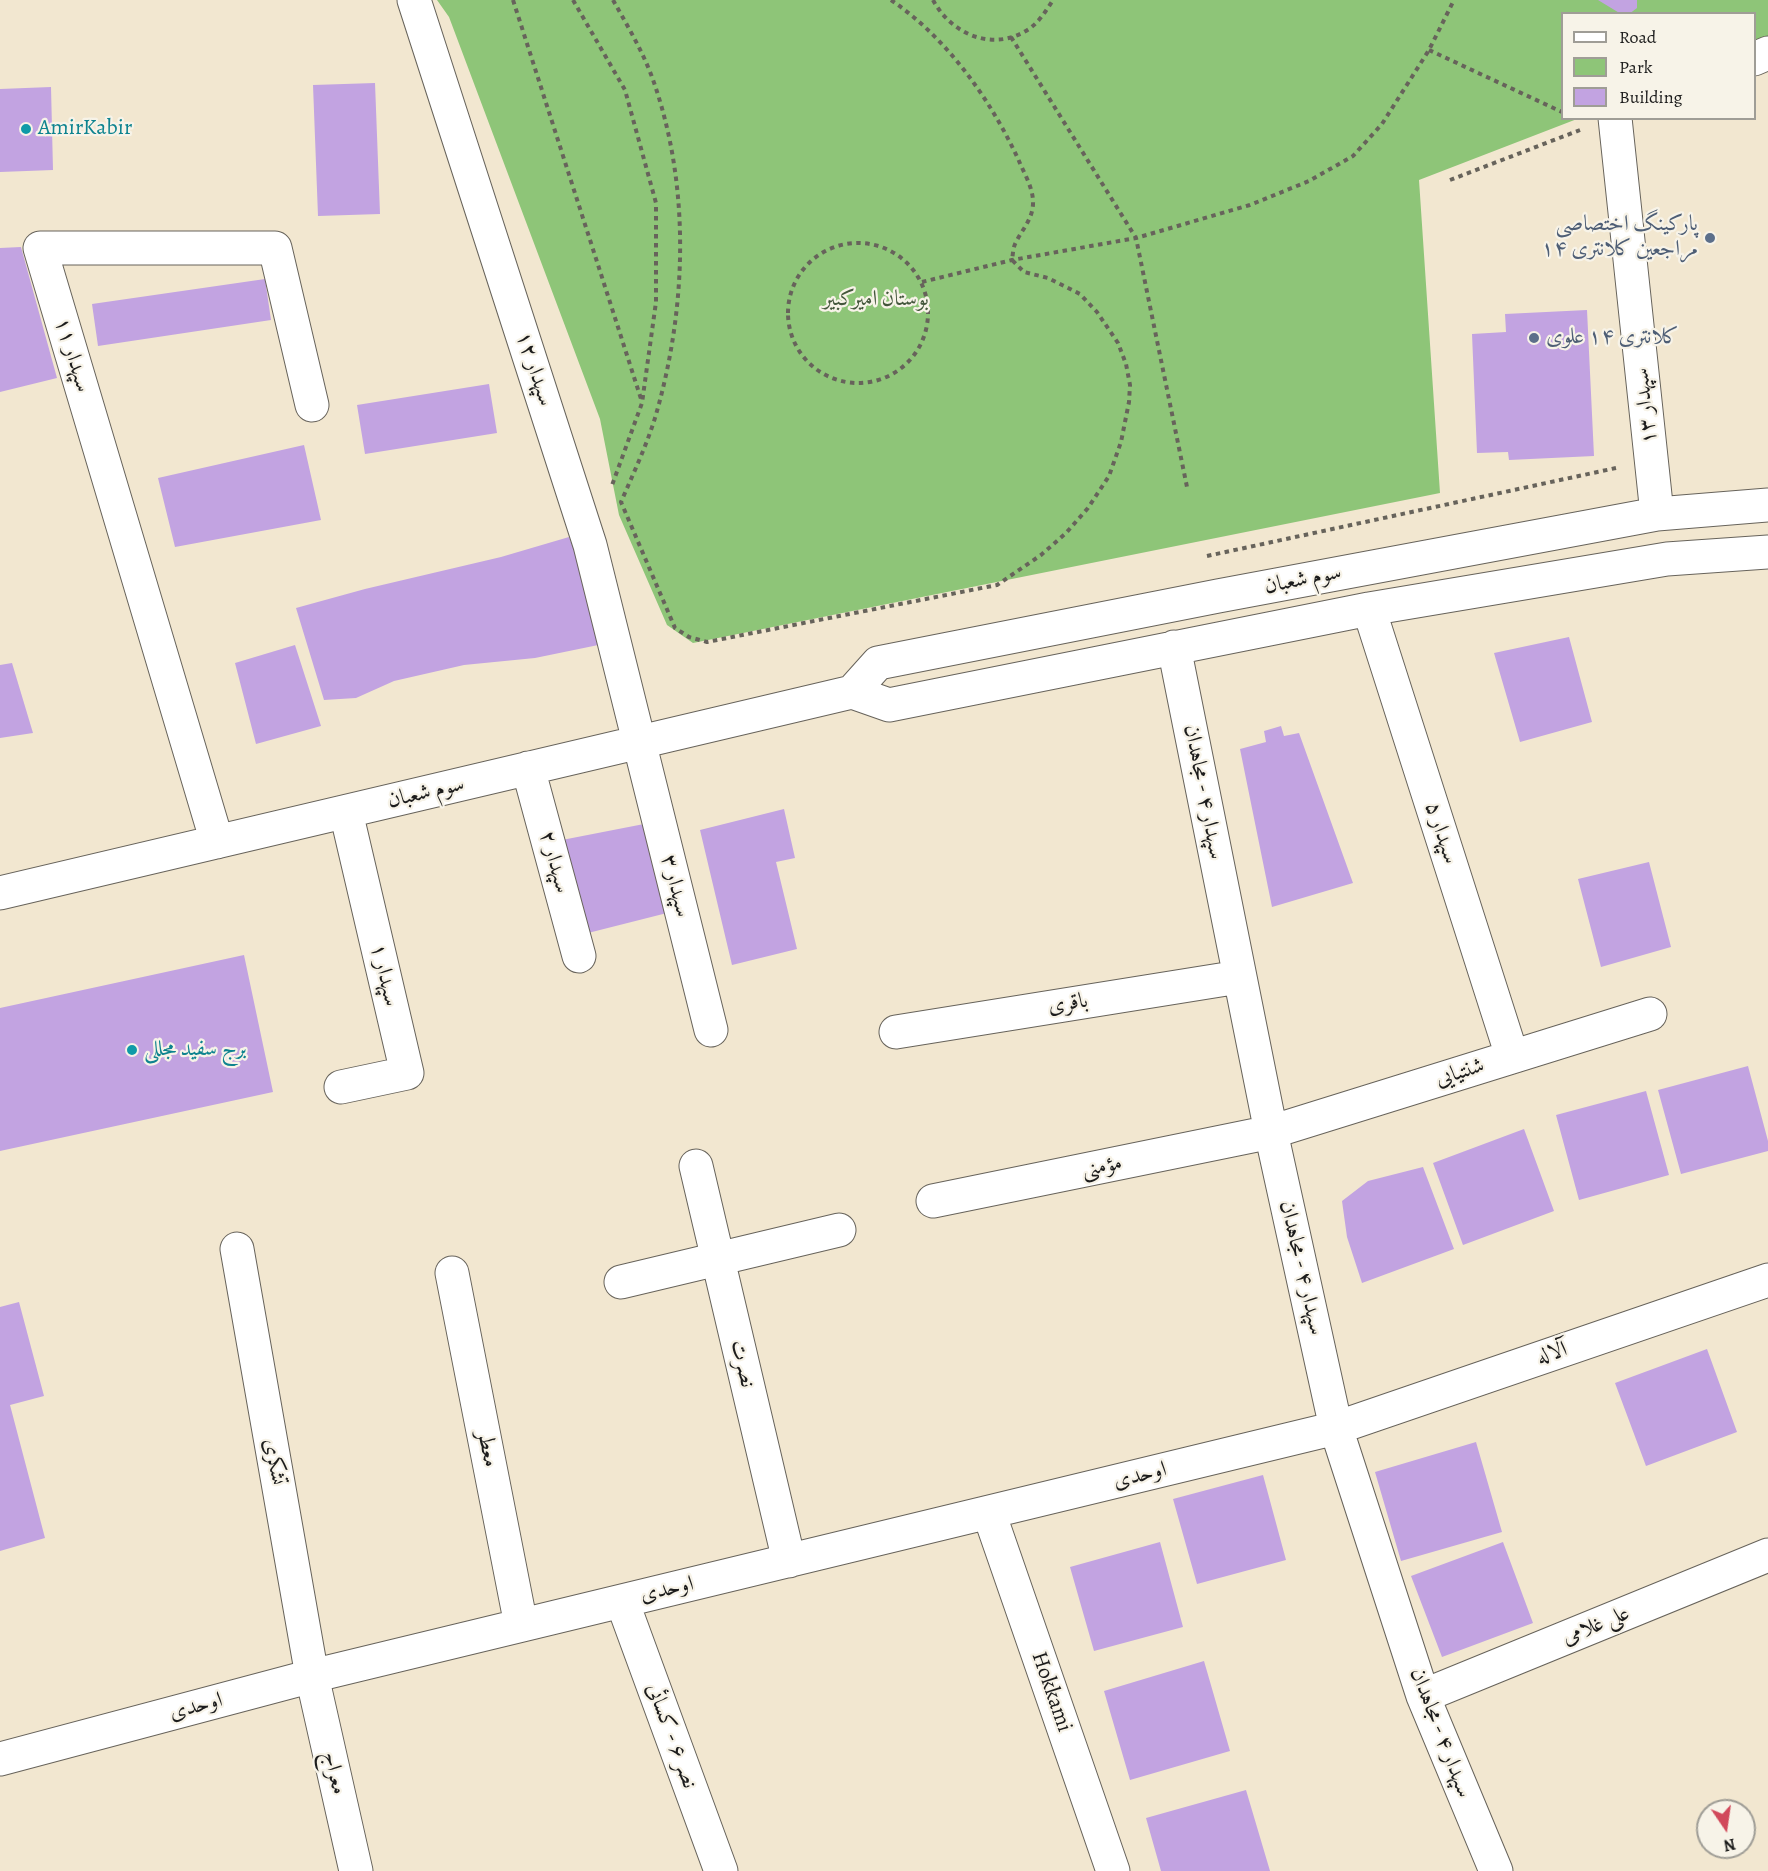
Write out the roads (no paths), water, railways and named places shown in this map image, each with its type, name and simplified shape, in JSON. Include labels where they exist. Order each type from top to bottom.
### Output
[{"type":"street","name":"سپهدار ۱۲","points":[[414,0],[590,545],[639,742]]},
{"type":"street","name":"سپهدار ۱۳","points":[[1594,120],[1651,460],[1657,514]]},
{"type":"street","name":"سپهدار ۱۱","points":[[217,842],[40,248],[275,248],[312,405]]},
{"type":"street","name":"سوم شعبان","points":[[852,692],[878,663],[1229,593],[1657,514],[1768,505]]},
{"type":"street","name":"سوم شعبان","points":[[0,893],[852,692],[889,705],[1369,609],[1667,559],[1768,552]]},
{"type":"street","name":"سپهدار ۵","points":[[1369,609],[1512,1056]]},
{"type":"street","name":"سپهدار ۴ - مجاهدان","points":[[1174,647],[1270,1132],[1336,1428],[1423,1696],[1496,1871]]},
{"type":"street","name":"سپهدار ۳","points":[[639,742],[711,1030]]},
{"type":"street","name":"سپهدار ۲","points":[[528,768],[579,956]]},
{"type":"street","name":"سپهدار ۱","points":[[341,1087],[407,1073],[346,812]]},
{"type":"street","name":"باقری","points":[[896,1032],[1239,977]]},
{"type":"street","name":"شنتیایی","points":[[1270,1132],[1650,1014]]},
{"type":"street","name":"مؤمنی","points":[[933,1201],[1270,1132]]},
{"type":"street","name":"نصرت","points":[[696,1167],[789,1561]]},
{"type":"street","points":[[621,1282],[838,1230]]},
{"type":"street","name":"تشکری","points":[[237,1249],[312,1676]]},
{"type":"street","name":"معطر","points":[[452,1273],[521,1625]]},
{"type":"street","name":"آلاله","points":[[1336,1428],[1768,1280]]},
{"type":"street","name":"اوحدی","points":[[0,1759],[312,1676],[1336,1428]]},
{"type":"street","name":"Hokkami","points":[[989,1513],[1113,1871]]},
{"type":"street","name":"علی غلامی","points":[[1423,1696],[1768,1555]]},
{"type":"street","name":"نصر ۶ - کسائی","points":[[622,1601],[721,1871]]},
{"type":"street","name":"معراج","points":[[312,1676],[356,1871]]},
{"type":"place","name":"AmirKabir","points":[[26,129]]},
{"type":"place","name":"پارکینگ اختصاصی مراجعین کلانتری ۱۴","points":[[1710,238]]},
{"type":"place","name":"کلانتری ۱۴ علوی","points":[[1534,338]]},
{"type":"place","name":"برج سفید مجللی","points":[[132,1050]]},
{"type":"park label","name":"بوستان امیرکبیر","points":[[876,300]]}]
